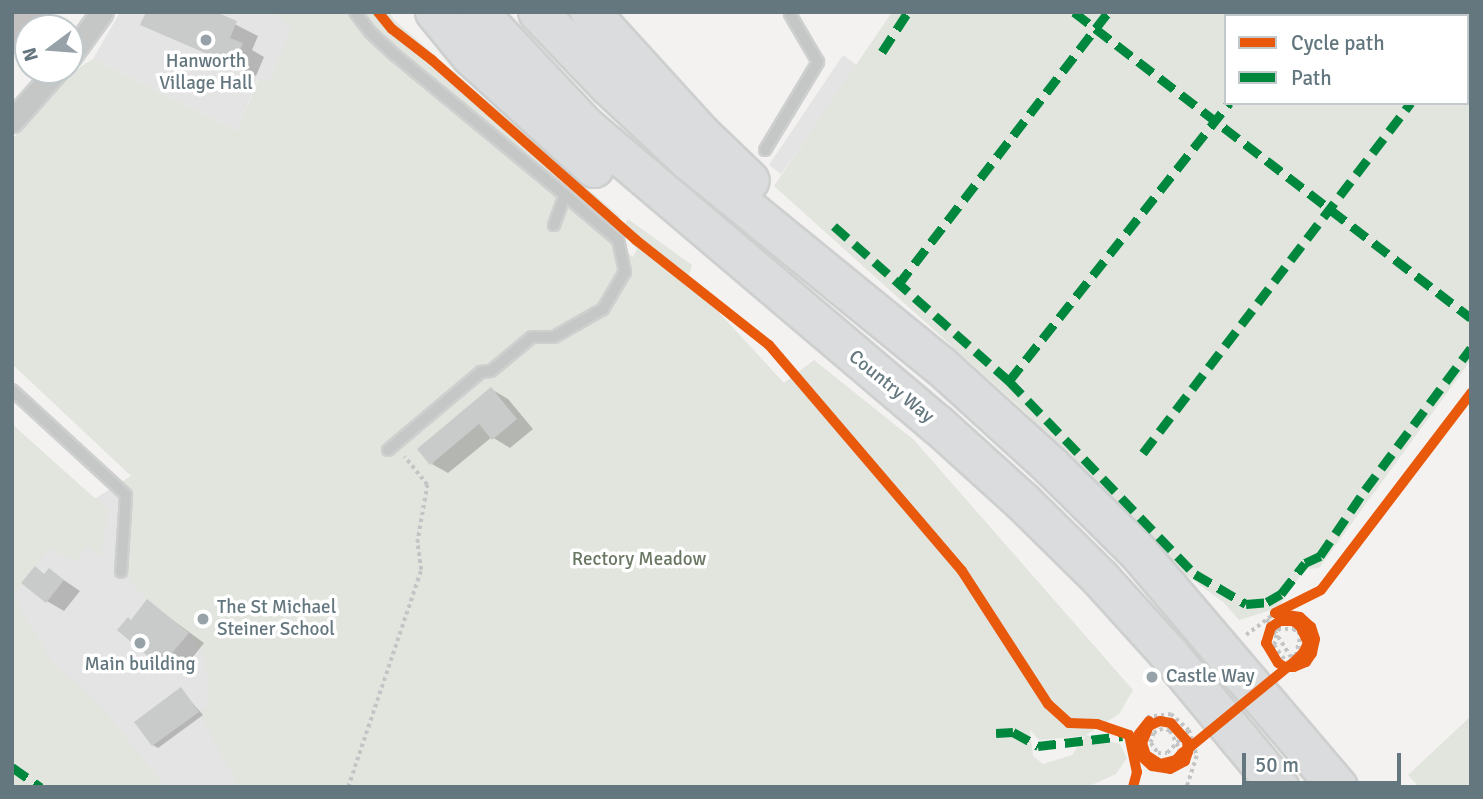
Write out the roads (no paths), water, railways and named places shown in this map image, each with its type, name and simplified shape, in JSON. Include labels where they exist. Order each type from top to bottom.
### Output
[{"type":"highway","points":[[435,12],[472,57],[612,182],[846,349]]},
{"type":"highway","name":"Country Way","points":[[478,12],[585,126],[938,425],[1024,502],[1101,579],[1279,787]]},
{"type":"highway","points":[[538,12],[610,87],[688,160],[941,366]]},
{"type":"highway","points":[[590,12],[702,135],[941,366],[1051,466],[1138,551],[1338,787]]},
{"type":"highway","points":[[1248,749],[1271,787]]},
{"type":"street","points":[[84,37],[102,12]]},
{"type":"street","points":[[12,121],[45,84]]},
{"type":"lane","points":[[355,12],[370,32],[395,55],[618,240],[625,272],[603,309],[554,337],[532,337],[491,371],[481,372],[392,447]]},
{"type":"lane","points":[[765,150],[818,62],[787,13]]},
{"type":"lane","points":[[554,225],[565,195]]},
{"type":"lane","points":[[12,390],[126,495],[121,572]]},
{"type":"place","name":"Hanworth Village Hall","points":[[206,40]]},
{"type":"place","name":"The St Michael Steiner School","points":[[203,619]]},
{"type":"place","name":"Main building","points":[[140,643]]},
{"type":"place","name":"Castle Way","points":[[1152,677]]},
{"type":"park label","name":"Rectory Meadow","points":[[639,560]]}]
